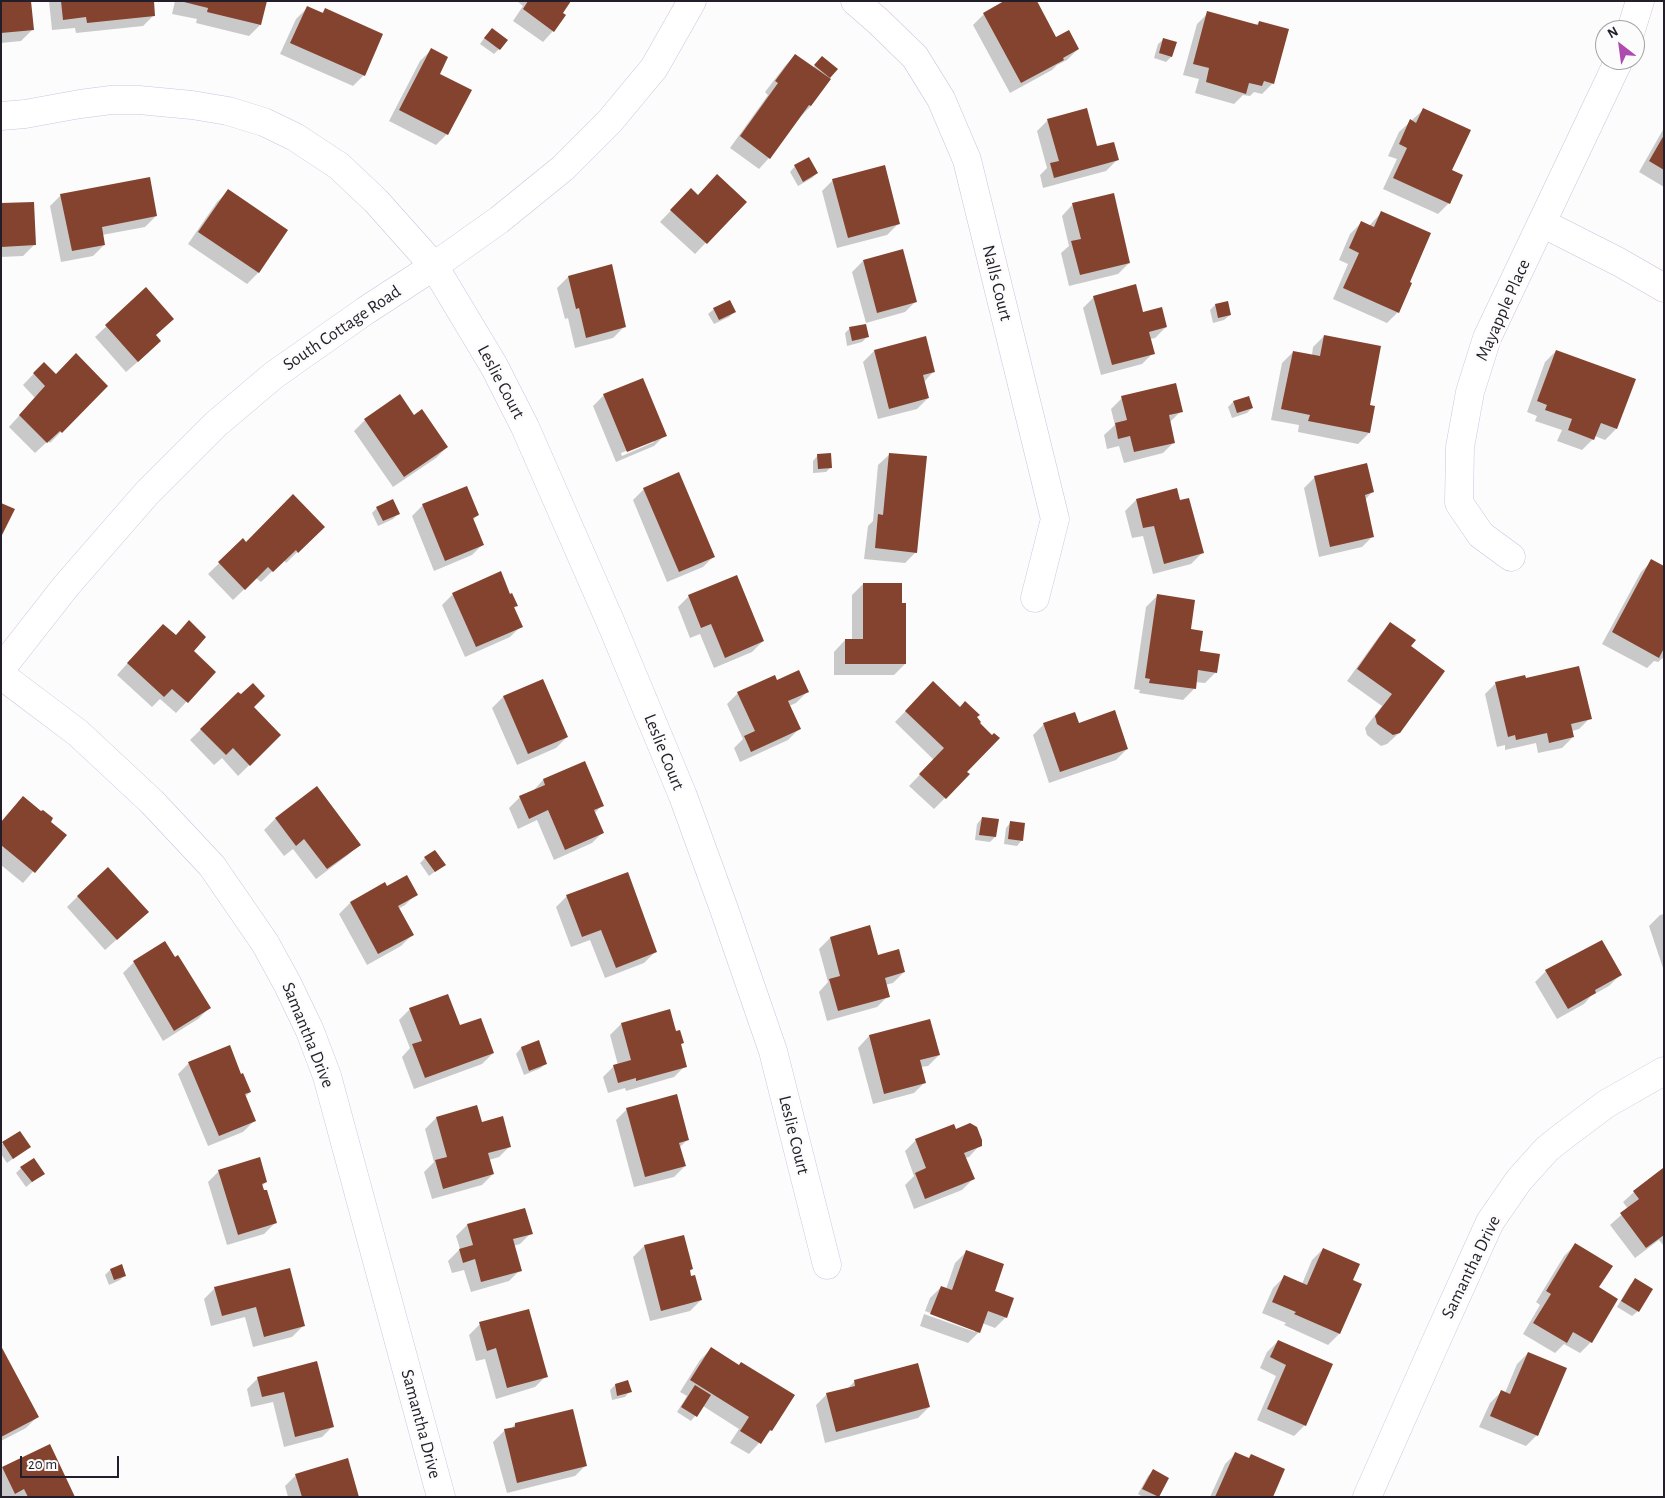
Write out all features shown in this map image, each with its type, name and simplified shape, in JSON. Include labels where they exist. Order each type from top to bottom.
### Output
[{"type":"street","name":"South Cottage Road","points":[[1,668],[66,586],[147,493],[216,424],[274,375],[365,310],[434,266],[499,220],[563,168],[610,121],[654,68],[692,1]]},
{"type":"street","name":"Nalls Court","points":[[855,1],[915,57],[941,99],[967,160],[1054,519],[1035,598]]},
{"type":"street","points":[[1635,20],[1640,1]]},
{"type":"street","name":"Mayapple Place","points":[[1511,557],[1481,534],[1459,503],[1460,447],[1470,392],[1487,338],[1614,70]]},
{"type":"street","name":"Leslie Court","points":[[1,116],[111,100],[139,100],[192,104],[228,111],[264,122],[295,137],[339,166],[376,201],[434,266],[494,366],[525,427],[611,623],[683,796],[773,1051],[827,1265]]},
{"type":"street","points":[[1542,223],[1619,262],[1664,288]]},
{"type":"street","name":"Samantha Drive","points":[[1,675],[78,733],[152,802],[212,866],[265,943],[288,985],[310,1031],[327,1076],[441,1497]]},
{"type":"street","name":"Samantha Drive","points":[[1367,1497],[1432,1348],[1490,1222],[1519,1180],[1547,1149],[1570,1131],[1606,1104],[1664,1071]]},
{"type":"building","points":[[1,1],[31,1],[34,30],[1,33]]},
{"type":"building","points":[[61,1],[154,1],[155,16],[87,23],[86,17],[63,20]]},
{"type":"building","points":[[180,1],[267,1],[261,25],[207,12],[208,8]]},
{"type":"building","points":[[528,1],[571,1],[563,13],[566,15],[554,32],[523,9]]},
{"type":"building","points":[[1004,1],[1037,1],[1056,37],[1069,30],[1079,49],[1063,58],[1064,60],[1021,83],[983,13]]},
{"type":"building","points":[[307,6],[323,13],[325,8],[383,34],[365,76],[290,43]]},
{"type":"building","points":[[1207,11],[1258,25],[1259,21],[1289,29],[1274,84],[1264,81],[1262,86],[1249,83],[1246,94],[1206,82],[1209,68],[1193,64]]},
{"type":"building","points":[[492,28],[508,40],[500,50],[484,38]]},
{"type":"building","points":[[1163,38],[1177,42],[1172,57],[1159,53]]},
{"type":"building","points":[[431,48],[448,57],[440,74],[472,90],[448,135],[399,110]]},
{"type":"building","points":[[795,54],[831,79],[811,106],[809,105],[770,159],[740,136],[778,83],[775,81]]},
{"type":"building","points":[[822,56],[838,69],[830,78],[814,65]]},
{"type":"building","points":[[1087,108],[1097,146],[1114,142],[1119,160],[1054,178],[1050,163],[1059,161],[1047,119]]},
{"type":"building","points":[[1423,108],[1471,130],[1452,170],[1463,175],[1450,204],[1393,178],[1407,148],[1399,144],[1410,119],[1416,123]]},
{"type":"building","points":[[1664,135],[1664,170],[1649,161]]},
{"type":"building","points":[[809,157],[818,173],[803,182],[794,165]]},
{"type":"building","points":[[885,165],[900,224],[848,238],[832,179]]},
{"type":"building","points":[[717,174],[747,202],[707,244],[670,210],[691,188],[698,195]]},
{"type":"building","points":[[150,177],[157,216],[102,227],[105,245],[72,251],[60,194]]},
{"type":"building","points":[[228,189],[288,230],[259,273],[198,232]]},
{"type":"building","points":[[1114,193],[1130,263],[1080,275],[1071,241],[1081,239],[1072,203]]},
{"type":"building","points":[[34,202],[36,245],[1,247],[1,203]]},
{"type":"building","points":[[1381,211],[1431,233],[1399,313],[1343,288],[1359,253],[1349,248],[1361,221],[1374,227]]},
{"type":"building","points":[[903,249],[917,302],[877,313],[863,260]]},
{"type":"building","points":[[612,264],[626,327],[586,338],[579,308],[576,309],[568,276]]},
{"type":"building","points":[[1136,284],[1143,312],[1162,307],[1167,327],[1149,332],[1155,354],[1112,365],[1093,296]]},
{"type":"building","points":[[146,287],[174,319],[156,335],[161,341],[138,362],[105,325]]},
{"type":"building","points":[[730,300],[736,312],[719,320],[713,308]]},
{"type":"building","points":[[1228,301],[1231,315],[1218,318],[1215,304]]},
{"type":"building","points":[[866,324],[869,337],[852,341],[849,327]]},
{"type":"building","points":[[1324,335],[1381,346],[1370,405],[1375,406],[1370,433],[1308,421],[1310,415],[1281,409],[1293,351],[1320,356]]},
{"type":"building","points":[[926,336],[935,372],[923,375],[929,398],[889,409],[874,350]]},
{"type":"building","points":[[1556,350],[1636,379],[1617,429],[1601,423],[1594,440],[1568,430],[1572,419],[1545,410],[1547,405],[1537,401]]},
{"type":"building","points":[[76,353],[108,386],[62,433],[60,431],[47,443],[19,415],[45,386],[33,373],[44,362],[56,374]]},
{"type":"building","points":[[643,378],[667,436],[627,452],[603,394]]},
{"type":"building","points":[[1176,383],[1183,412],[1169,415],[1175,443],[1134,452],[1130,436],[1118,439],[1115,423],[1127,420],[1121,396]]},
{"type":"building","points":[[400,394],[414,415],[422,409],[448,447],[404,477],[364,419]]},
{"type":"building","points":[[1249,396],[1253,408],[1237,413],[1233,401]]},
{"type":"building","points":[[831,453],[832,468],[818,469],[817,454]]},
{"type":"building","points":[[889,453],[927,456],[917,553],[875,548],[878,514],[883,515]]},
{"type":"building","points":[[1367,463],[1374,492],[1365,495],[1374,537],[1330,547],[1314,476]]},
{"type":"building","points":[[679,472],[715,557],[679,572],[643,488]]},
{"type":"building","points":[[467,486],[479,515],[473,518],[484,545],[445,561],[422,504]]},
{"type":"building","points":[[1177,488],[1180,500],[1189,498],[1204,553],[1164,564],[1154,526],[1143,528],[1136,499]]},
{"type":"building","points":[[293,494],[325,527],[298,553],[296,550],[273,572],[268,567],[245,590],[218,562],[243,538],[246,542]]},
{"type":"building","points":[[393,499],[400,514],[383,521],[376,507]]},
{"type":"building","points":[[1,503],[15,509],[1,537]]},
{"type":"building","points":[[1651,559],[1664,566],[1664,648],[1659,658],[1612,632]]},
{"type":"building","points":[[501,571],[510,594],[512,593],[518,606],[514,607],[523,627],[476,647],[452,593]]},
{"type":"building","points":[[737,575],[764,641],[725,658],[711,624],[701,628],[688,595]]},
{"type":"building","points":[[863,583],[902,583],[902,603],[906,603],[906,664],[845,664],[845,639],[863,639]]},
{"type":"building","points":[[1157,594],[1195,600],[1191,629],[1203,631],[1200,651],[1220,654],[1217,673],[1198,670],[1196,689],[1149,683],[1150,679],[1145,678]]},
{"type":"building","points":[[189,620],[206,637],[194,651],[216,672],[188,703],[172,689],[164,697],[127,663],[163,624],[176,635]]},
{"type":"building","points":[[1390,622],[1416,640],[1411,646],[1445,671],[1400,733],[1393,735],[1377,724],[1375,716],[1392,694],[1357,669]]},
{"type":"building","points":[[1579,666],[1592,719],[1571,724],[1574,737],[1549,743],[1547,733],[1516,740],[1515,735],[1508,737],[1495,682],[1525,675],[1526,678]]},
{"type":"building","points":[[799,670],[809,692],[788,701],[801,729],[751,752],[744,736],[755,731],[737,692],[775,675],[777,680]]},
{"type":"building","points":[[543,679],[568,737],[528,754],[503,696]]},
{"type":"building","points":[[933,681],[960,707],[965,701],[980,715],[977,717],[980,723],[992,735],[994,733],[1000,738],[967,772],[970,774],[946,799],[919,774],[944,748],[905,711]]},
{"type":"building","points":[[253,683],[265,696],[254,707],[281,735],[250,766],[233,748],[226,755],[200,729],[238,692],[241,694]]},
{"type":"building","points":[[1115,710],[1128,749],[1060,772],[1043,723],[1075,712],[1079,723]]},
{"type":"building","points":[[585,761],[604,806],[594,810],[604,833],[565,850],[548,810],[529,819],[519,796],[545,785],[543,779]]},
{"type":"building","points":[[317,786],[361,845],[327,869],[304,839],[296,846],[275,818]]},
{"type":"building","points":[[23,796],[53,818],[51,822],[67,835],[35,873],[1,845],[1,822]]},
{"type":"building","points":[[982,817],[999,819],[996,837],[979,835]]},
{"type":"building","points":[[1010,821],[1025,823],[1023,841],[1008,839]]},
{"type":"building","points":[[435,850],[446,865],[435,872],[424,857]]},
{"type":"building","points":[[108,867],[149,912],[117,940],[77,896]]},
{"type":"building","points":[[628,872],[657,952],[616,968],[601,930],[582,937],[566,895]]},
{"type":"building","points":[[407,875],[418,895],[398,906],[414,935],[378,954],[350,902],[385,882],[387,886]]},
{"type":"building","points":[[870,925],[878,955],[899,949],[905,972],[885,978],[890,997],[838,1011],[829,979],[840,976],[830,937]]},
{"type":"building","points":[[1602,940],[1622,975],[1595,990],[1596,993],[1568,1009],[1545,970]]},
{"type":"building","points":[[165,941],[175,957],[178,955],[211,1008],[174,1031],[133,961]]},
{"type":"building","points":[[448,994],[460,1025],[481,1018],[494,1053],[425,1078],[412,1044],[422,1041],[409,1008]]},
{"type":"building","points":[[670,1009],[676,1031],[680,1030],[684,1043],[681,1044],[687,1067],[636,1081],[636,1078],[618,1083],[613,1065],[631,1060],[621,1023]]},
{"type":"building","points":[[930,1019],[940,1055],[920,1060],[926,1083],[884,1094],[869,1035]]},
{"type":"building","points":[[539,1040],[547,1064],[529,1071],[521,1047]]},
{"type":"building","points":[[230,1045],[241,1074],[243,1073],[251,1092],[245,1094],[256,1121],[219,1136],[188,1062]]},
{"type":"building","points":[[677,1094],[689,1140],[679,1143],[686,1166],[645,1177],[626,1108]]},
{"type":"building","points":[[477,1105],[482,1122],[503,1116],[511,1147],[488,1153],[494,1174],[443,1189],[435,1160],[447,1157],[436,1117]]},
{"type":"building","points":[[970,1123],[977,1127],[982,1140],[982,1146],[964,1153],[975,1179],[925,1199],[915,1173],[926,1168],[915,1139],[954,1124],[956,1129]]},
{"type":"building","points":[[20,1131],[31,1147],[13,1159],[2,1142]]},
{"type":"building","points":[[260,1157],[267,1182],[262,1184],[264,1190],[267,1190],[277,1223],[238,1235],[218,1170]]},
{"type":"building","points":[[34,1158],[45,1174],[32,1182],[20,1167]]},
{"type":"building","points":[[1663,1168],[1664,1235],[1646,1248],[1620,1213],[1639,1199],[1633,1191]]},
{"type":"building","points":[[525,1208],[533,1234],[513,1239],[522,1271],[481,1282],[475,1259],[463,1263],[459,1249],[473,1245],[467,1224]]},
{"type":"building","points":[[684,1235],[693,1269],[690,1270],[691,1276],[695,1275],[702,1300],[661,1311],[644,1245]]},
{"type":"building","points":[[1575,1243],[1613,1266],[1599,1287],[1618,1299],[1592,1343],[1573,1332],[1567,1343],[1533,1323],[1551,1294],[1546,1291]]},
{"type":"building","points":[[1323,1248],[1360,1264],[1353,1280],[1362,1284],[1340,1334],[1272,1302],[1284,1275],[1307,1285]]},
{"type":"building","points":[[966,1250],[1004,1264],[995,1291],[1014,1298],[1007,1318],[988,1311],[980,1333],[930,1314],[941,1286],[952,1290]]},
{"type":"building","points":[[122,1264],[126,1276],[114,1280],[110,1269]]},
{"type":"building","points":[[290,1268],[305,1326],[264,1337],[256,1307],[222,1316],[214,1287]]},
{"type":"building","points":[[1635,1278],[1653,1289],[1639,1312],[1621,1301]]},
{"type":"building","points":[[529,1309],[548,1377],[507,1388],[496,1348],[487,1351],[479,1322]]},
{"type":"building","points":[[1278,1340],[1333,1364],[1306,1426],[1267,1409],[1286,1365],[1270,1357]]},
{"type":"building","points":[[1,1346],[39,1417],[1,1437]]},
{"type":"building","points":[[711,1347],[739,1365],[741,1362],[795,1395],[772,1431],[770,1430],[761,1444],[740,1431],[749,1417],[690,1380]]},
{"type":"building","points":[[1528,1352],[1567,1368],[1538,1436],[1490,1416],[1501,1390],[1510,1394]]},
{"type":"building","points":[[317,1361],[334,1427],[295,1437],[284,1392],[262,1397],[257,1377]]},
{"type":"building","points":[[918,1363],[930,1407],[836,1432],[826,1393],[855,1386],[854,1380]]},
{"type":"building","points":[[628,1380],[632,1392],[617,1396],[615,1384]]},
{"type":"building","points":[[695,1385],[711,1395],[697,1417],[681,1407]]},
{"type":"building","points":[[573,1409],[587,1466],[517,1483],[504,1429],[515,1427],[515,1423]]},
{"type":"building","points":[[50,1444],[75,1497],[28,1497],[24,1489],[15,1494],[2,1467]]},
{"type":"building","points":[[1235,1452],[1249,1458],[1251,1454],[1285,1469],[1273,1497],[1215,1497]]},
{"type":"building","points":[[348,1458],[359,1497],[302,1497],[295,1474]]},
{"type":"building","points":[[1153,1469],[1169,1478],[1159,1497],[1142,1489]]}]
